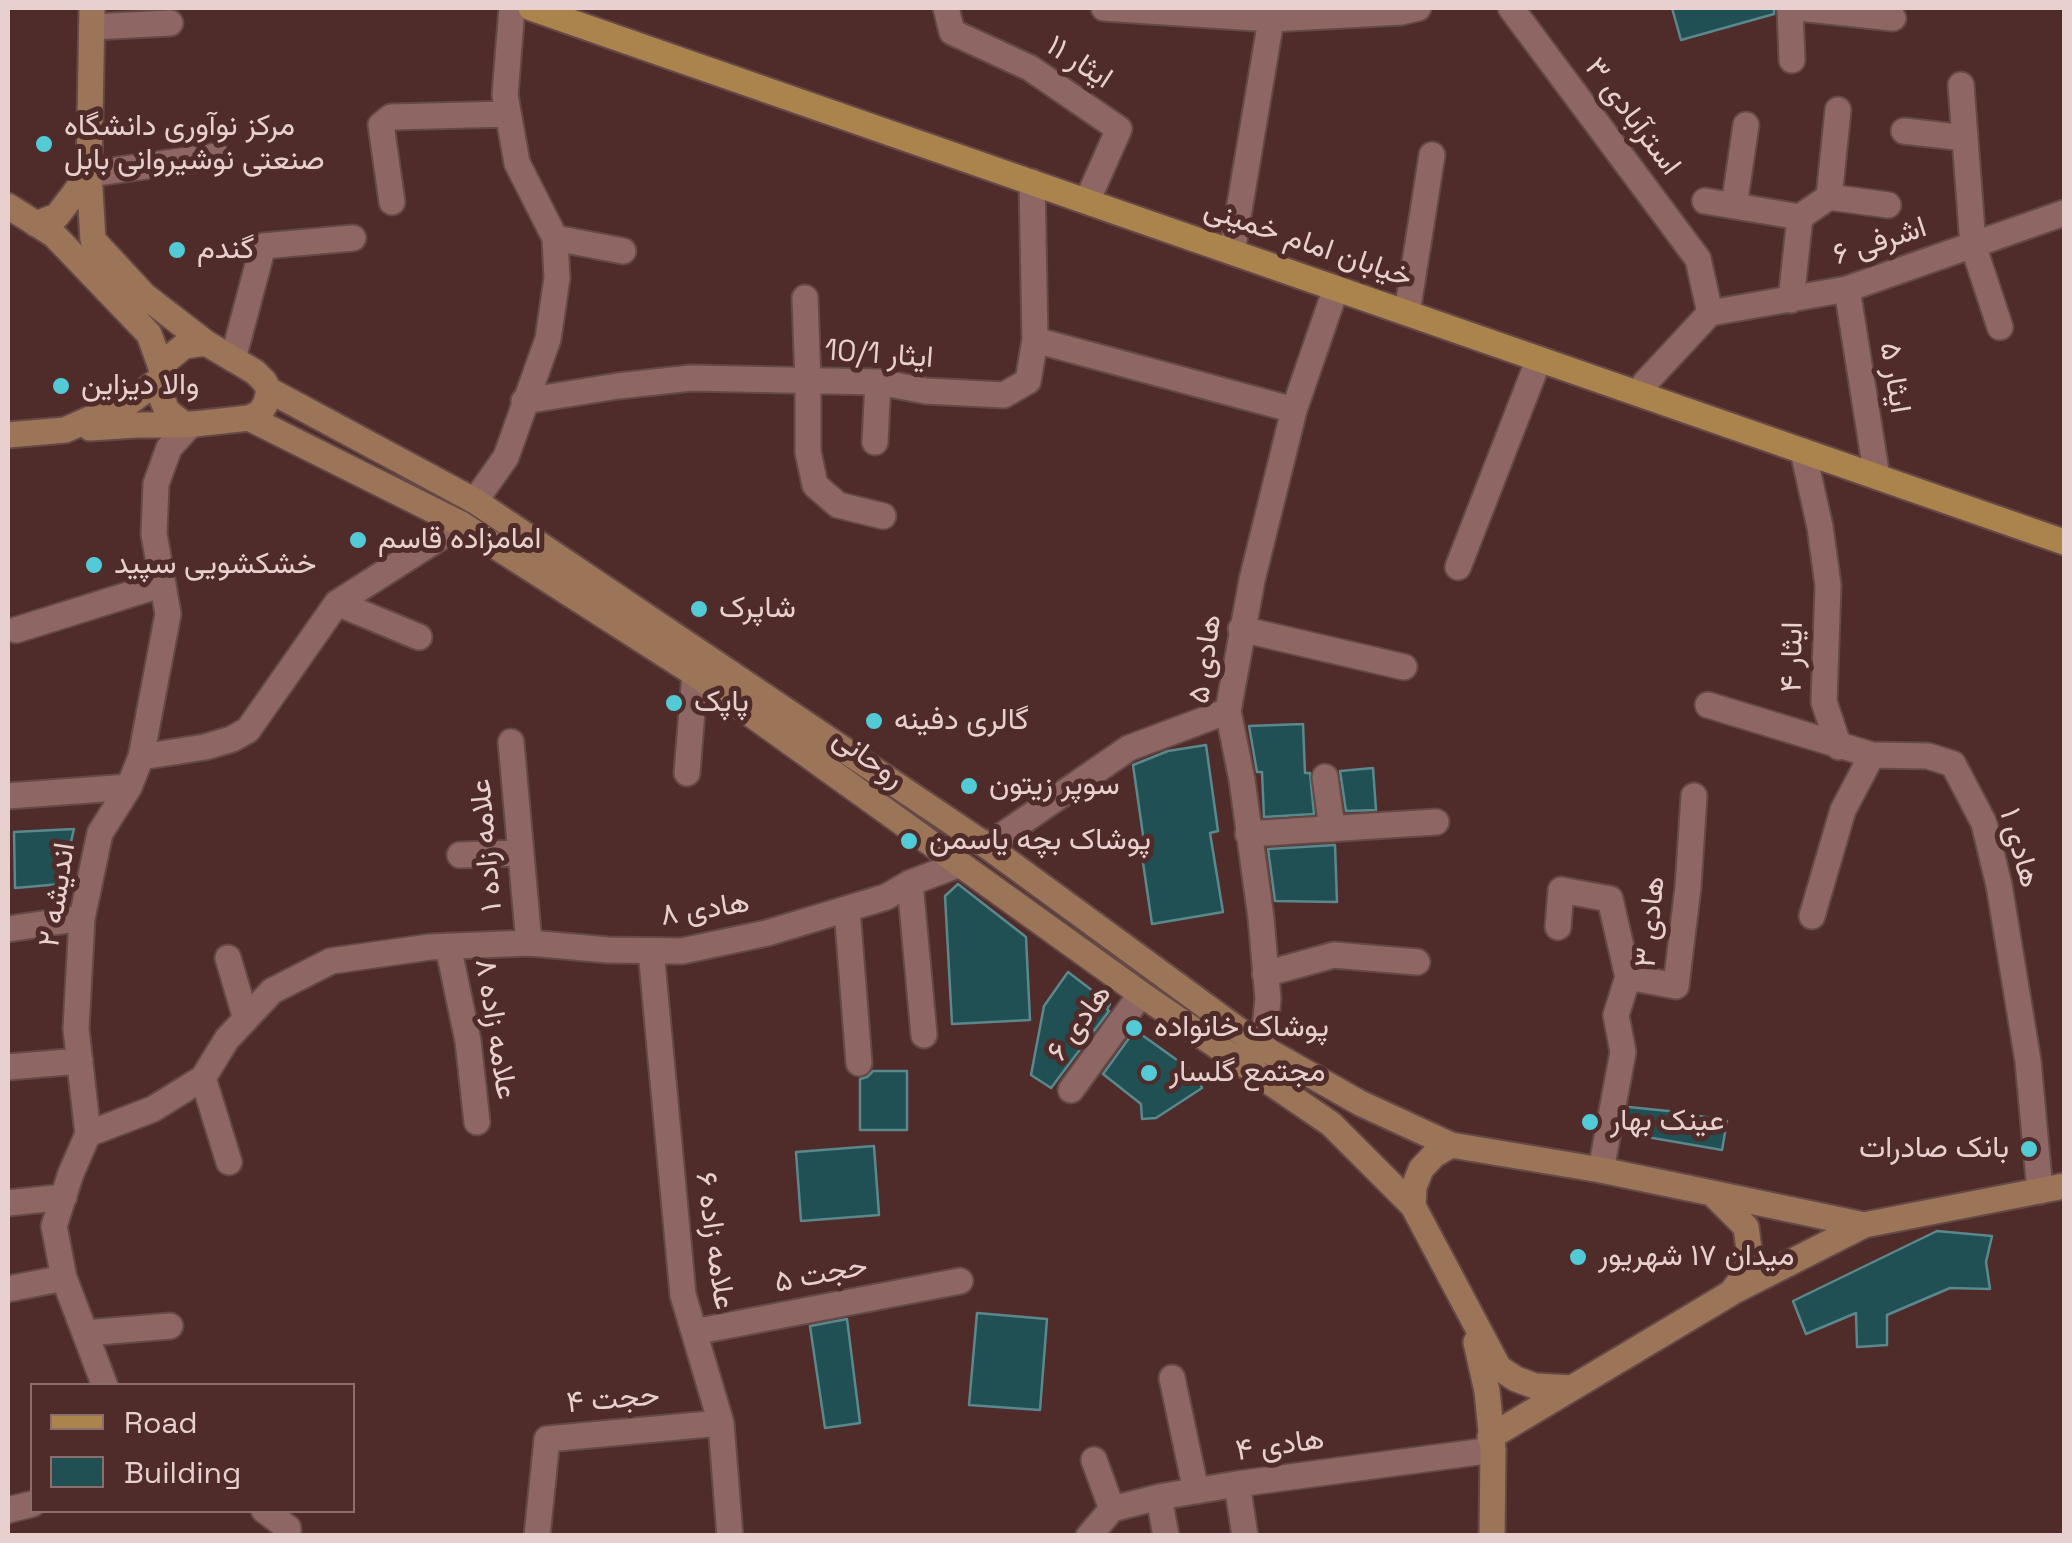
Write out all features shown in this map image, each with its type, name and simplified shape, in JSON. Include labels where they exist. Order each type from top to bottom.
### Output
[{"type":"main road","name":"خیابان امام خمینی","points":[[531,8],[1877,477],[2064,537]]},
{"type":"main road","points":[[8,435],[249,418],[260,413],[269,390],[256,372],[206,343],[145,296],[92,240],[92,17]]},
{"type":"main road","points":[[45,229],[89,174]]},
{"type":"main road","points":[[8,206],[45,229],[148,334],[160,375],[159,391],[168,411],[188,424]]},
{"type":"main road","points":[[65,430],[132,401],[184,346],[206,343]]},
{"type":"main road","name":"روحانی","points":[[269,390],[475,502],[987,846],[1264,1048],[1360,1102],[1451,1145]]},
{"type":"main road","name":"روحانی","points":[[249,418],[460,524],[695,674],[1141,994],[1330,1124],[1413,1206]]},
{"type":"main road","points":[[1066,940],[1084,917]]},
{"type":"main road","points":[[1572,1388],[1536,1386],[1499,1368],[1413,1206],[1414,1187],[1422,1169],[1434,1155],[1451,1145],[1601,1170],[1864,1224]]},
{"type":"main road","points":[[1492,1444],[1572,1388],[1732,1293],[1864,1224],[2052,1188],[2064,1205]]},
{"type":"main road","points":[[1712,1193],[1746,1227],[1750,1257],[1747,1272],[1732,1293]]},
{"type":"main road","points":[[1469,1314],[1487,1391],[1492,1444],[1492,1536]]},
{"type":"street","points":[[475,502],[506,457],[548,339],[557,278],[555,238],[516,163],[505,96],[512,8]]},
{"type":"street","name":"ایثار ۱۱","points":[[946,8],[952,32],[1030,68],[1118,128],[1087,202]]},
{"type":"street","points":[[1104,8],[1272,13],[1406,9]]},
{"type":"street","name":"استرآبادی ٣","points":[[1511,8],[1698,259],[1710,313]]},
{"type":"street","points":[[1790,8],[1792,60]]},
{"type":"street","points":[[1799,8],[1893,18]]},
{"type":"street","points":[[1232,252],[1272,13]]},
{"type":"street","points":[[92,17],[170,23]]},
{"type":"street","points":[[1960,84],[1973,245],[2000,327]]},
{"type":"street","points":[[1829,196],[1838,110]]},
{"type":"street","points":[[392,202],[382,126],[392,117],[508,114]]},
{"type":"street","points":[[1734,206],[1746,125]]},
{"type":"street","points":[[1904,131],[1965,138]]},
{"type":"street","points":[[1408,313],[1432,155]]},
{"type":"street","points":[[89,174],[217,156]]},
{"type":"street","name":"ایثار 10/1","points":[[524,401],[691,378],[878,382],[926,391],[1004,396],[1028,381],[1035,340],[1032,182]]},
{"type":"street","points":[[1705,201],[1800,217],[1829,196],[1888,206]]},
{"type":"street","name":"اشرفی ۶","points":[[1710,313],[1847,289],[2064,213]]},
{"type":"street","points":[[1792,300],[1800,217]]},
{"type":"street","points":[[233,359],[263,246],[354,238]]},
{"type":"street","points":[[555,238],[623,251]]},
{"type":"street","name":"هادی ۵","points":[[1264,1048],[1268,999],[1261,918],[1228,711],[1241,630],[1294,410],[1336,288]]},
{"type":"street","name":"ایثار ۵","points":[[1847,289],[1877,477]]},
{"type":"street","points":[[805,298],[808,452],[814,484],[838,505],[883,516]]},
{"type":"street","points":[[1640,394],[1645,383],[1710,313]]},
{"type":"street","points":[[1035,340],[1294,410]]},
{"type":"street","points":[[1458,567],[1539,359]]},
{"type":"street","points":[[875,442],[878,382]]},
{"type":"street","name":"اندیشه ۲","points":[[104,1383],[64,1278],[54,1226],[88,1134],[76,1029],[82,918],[100,833],[129,787],[142,757],[168,614],[154,534],[156,484],[169,448],[188,424]]},
{"type":"street","name":"ایثار ۴","points":[[1804,451],[1828,585],[1824,702],[1839,747]]},
{"type":"street","points":[[142,757],[204,747],[248,730],[338,603],[460,524]]},
{"type":"street","points":[[16,630],[164,584]]},
{"type":"street","points":[[338,603],[419,637]]},
{"type":"street","points":[[1241,630],[1404,667]]},
{"type":"street","points":[[687,773],[695,674]]},
{"type":"street","points":[[1708,705],[1872,756],[1843,810],[1812,916]]},
{"type":"street","points":[[987,846],[1129,748],[1228,711]]},
{"type":"street","name":"علامه زاده ۱","points":[[510,742],[528,942]]},
{"type":"street","name":"هادی ۱","points":[[1872,756],[1928,756],[1953,764],[1984,824],[1999,885],[2052,1188]]},
{"type":"street","points":[[1325,777],[1332,828]]},
{"type":"street","points":[[8,796],[129,787]]},
{"type":"street","name":"هادی ۳","points":[[1601,1170],[1623,1052],[1616,1015],[1628,977],[1676,986],[1694,796]]},
{"type":"street","points":[[1248,834],[1436,822]]},
{"type":"street","points":[[460,855],[520,853]]},
{"type":"street","name":"هادی ۸","points":[[204,1078],[227,1039],[272,991],[331,960],[448,946],[528,942],[608,950],[682,951],[767,934],[886,897],[960,864]]},
{"type":"street","points":[[910,884],[924,1035]]},
{"type":"street","points":[[1558,927],[1561,890],[1610,899],[1628,977]]},
{"type":"street","points":[[847,909],[859,1063]]},
{"type":"street","points":[[8,929],[82,918]]},
{"type":"street","name":"علامه زاده ۸","points":[[448,946],[468,1041],[477,1122]]},
{"type":"street","name":"علامه زاده ۶","points":[[651,951],[684,1295],[721,1423],[730,1535]]},
{"type":"street","points":[[1266,974],[1334,956],[1417,962]]},
{"type":"street","points":[[228,958],[246,1019]]},
{"type":"street","name":"هادی ۶","points":[[1071,1090],[1141,994]]},
{"type":"street","points":[[8,1067],[80,1061]]},
{"type":"street","points":[[88,1134],[154,1109],[204,1078],[229,1162]]},
{"type":"street","points":[[8,1203],[64,1198]]},
{"type":"street","points":[[8,1288],[64,1278]]},
{"type":"street","name":"حجت ۵","points":[[694,1332],[960,1282]]},
{"type":"street","points":[[86,1333],[170,1326]]},
{"type":"street","points":[[1172,1378],[1196,1491]]},
{"type":"street","name":"حجت ۴","points":[[537,1536],[547,1439],[721,1423]]},
{"type":"street","name":"هادی ۴","points":[[1112,1509],[1160,1497],[1492,1444]]},
{"type":"street","points":[[1089,1536],[1112,1509],[1094,1460]]},
{"type":"street","points":[[1238,1484],[1245,1536]]},
{"type":"street","points":[[1160,1497],[1166,1536]]},
{"type":"street","points":[[270,1513],[288,1528],[288,1536]]},
{"type":"street","points":[[730,1535],[738,1536]]},
{"type":"building","points":[[1672,8],[1774,8],[1774,14],[1681,40]]},
{"type":"building","points":[[1303,724],[1305,773],[1310,773],[1314,814],[1264,817],[1262,772],[1257,772],[1249,726]]},
{"type":"building","points":[[1206,745],[1218,831],[1210,833],[1223,912],[1152,924],[1133,765],[1168,751]]},
{"type":"building","points":[[1373,768],[1376,810],[1346,811],[1340,771]]},
{"type":"building","points":[[74,829],[61,884],[15,888],[14,832]]},
{"type":"building","points":[[1335,845],[1337,902],[1275,901],[1268,849]]},
{"type":"building","points":[[958,884],[1026,937],[1030,1020],[952,1024],[945,896]]},
{"type":"building","points":[[1068,972],[1110,1004],[1109,1011],[1051,1088],[1031,1075],[1044,1006]]},
{"type":"building","name":"مجتمع گلسار","points":[[1135,1030],[1198,1075],[1202,1088],[1156,1118],[1142,1119],[1141,1104],[1103,1074]]},
{"type":"building","points":[[873,1071],[907,1071],[907,1130],[860,1130],[860,1079]]},
{"type":"building","points":[[1629,1107],[1727,1121],[1722,1150],[1624,1133]]},
{"type":"building","points":[[874,1146],[879,1215],[801,1221],[796,1152]]},
{"type":"building","points":[[1937,1231],[1992,1236],[1986,1262],[1990,1289],[1950,1288],[1887,1315],[1887,1345],[1857,1347],[1856,1313],[1806,1334],[1793,1301]]},
{"type":"building","points":[[977,1313],[1047,1319],[1040,1410],[969,1405]]},
{"type":"building","points":[[847,1319],[860,1423],[825,1428],[810,1326]]},
{"type":"place","name":"مرکز نوآوری دانشگاه صنعتی نوشیروانی بابل","points":[[44,144]]},
{"type":"place","name":"گندم","points":[[177,250]]},
{"type":"place","name":"والا دیزاین","points":[[61,386]]},
{"type":"place","name":"امامزاده قاسم","points":[[358,540]]},
{"type":"place","name":"خشکشویی سپید","points":[[94,565]]},
{"type":"place","name":"شاپرک","points":[[699,609]]},
{"type":"place","name":"پاپک","points":[[674,703]]},
{"type":"place","name":"گالری دفینه","points":[[874,721]]},
{"type":"place","name":"سوپر زیتون","points":[[969,786]]},
{"type":"place","name":"پوشاک بچه یاسمن","points":[[909,841]]},
{"type":"place","name":"پوشاک خانواده","points":[[1134,1028]]},
{"type":"place","name":"مجتمع گلسار","points":[[1149,1073]]},
{"type":"place","name":"عینک بهار","points":[[1590,1122]]},
{"type":"place","name":"بانک صادرات","points":[[2029,1149]]},
{"type":"place","name":"میدان ۱۷ شهریور","points":[[1578,1257]]}]
